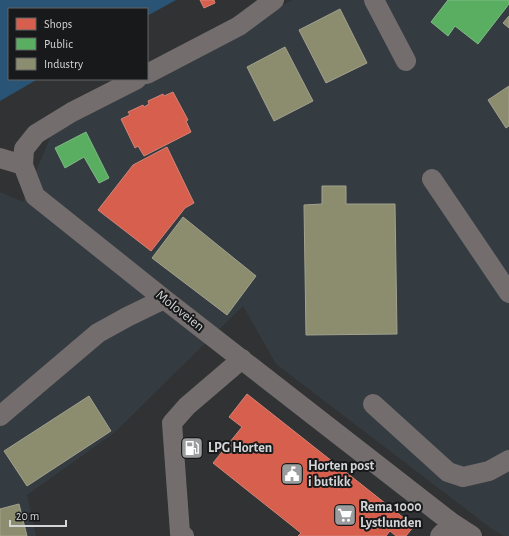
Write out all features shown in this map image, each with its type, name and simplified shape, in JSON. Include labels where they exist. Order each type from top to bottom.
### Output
[{"type":"street","points":[[148,73],[239,26],[274,0]]},
{"type":"street","points":[[374,0],[406,61]]},
{"type":"street","points":[[0,158],[23,166],[24,149],[36,134],[72,112],[135,80]]},
{"type":"street","name":"Moloveien","points":[[23,166],[35,196],[242,359],[446,529],[472,536]]},
{"type":"street","points":[[432,179],[509,293]]},
{"type":"street","points":[[0,416],[98,333],[127,316],[164,299]]},
{"type":"street","points":[[184,536],[180,533],[172,424],[187,406],[242,359]]},
{"type":"street","points":[[372,404],[448,472],[463,477],[489,470],[509,460]]},
{"type":"shaded area","points":[[293,0],[509,0],[509,536],[504,536],[492,529],[276,364],[243,306],[114,433],[27,495],[36,536],[0,536],[0,192],[23,202],[53,131],[142,80],[148,80],[148,76],[204,44]]},
{"type":"water","points":[[0,0],[176,0],[148,15],[148,8],[8,8],[8,80],[36,80],[0,101]]},
{"type":"building: Shops","points":[[200,0],[214,0],[215,3],[204,8]]},
{"type":"building: Shops","points":[[173,92],[188,120],[186,121],[191,132],[144,156],[138,146],[135,148],[121,119],[130,115],[128,112],[143,105],[144,107],[149,104],[148,101],[163,94],[164,96]]},
{"type":"building: Shops","points":[[167,147],[194,203],[185,208],[151,251],[98,210],[133,165]]},
{"type":"building: Shops","points":[[247,394],[414,526],[406,536],[396,536],[390,531],[386,536],[298,536],[301,533],[213,463],[242,427],[229,417]]},
{"type":"building: Public","points":[[448,0],[509,0],[509,4],[478,44],[455,26],[448,36],[431,22]]},
{"type":"building: Public","points":[[86,132],[109,178],[99,183],[84,157],[65,168],[55,148]]},
{"type":"building: Industry","points":[[340,9],[367,63],[326,83],[299,30]]},
{"type":"building: Industry","points":[[509,16],[509,28],[503,23]]},
{"type":"building: Industry","points":[[285,47],[313,101],[274,121],[247,67]]},
{"type":"building: Industry","points":[[509,86],[509,126],[506,128],[488,100]]},
{"type":"building: Industry","points":[[322,186],[346,186],[346,204],[395,204],[397,334],[306,335],[304,205],[322,204]]},
{"type":"building: Industry","points":[[183,217],[256,276],[227,315],[152,258]]},
{"type":"building: Industry","points":[[89,396],[111,431],[27,486],[4,451]]},
{"type":"building: Industry","points":[[19,504],[27,536],[0,536],[0,509]]},
{"type":"place","name":"LPG Horten","points":[[192,448]]},
{"type":"place","name":"Horten post i butikk","points":[[292,474]]},
{"type":"place","name":"Rema 1000 Lystlunden","points":[[345,515]]}]
